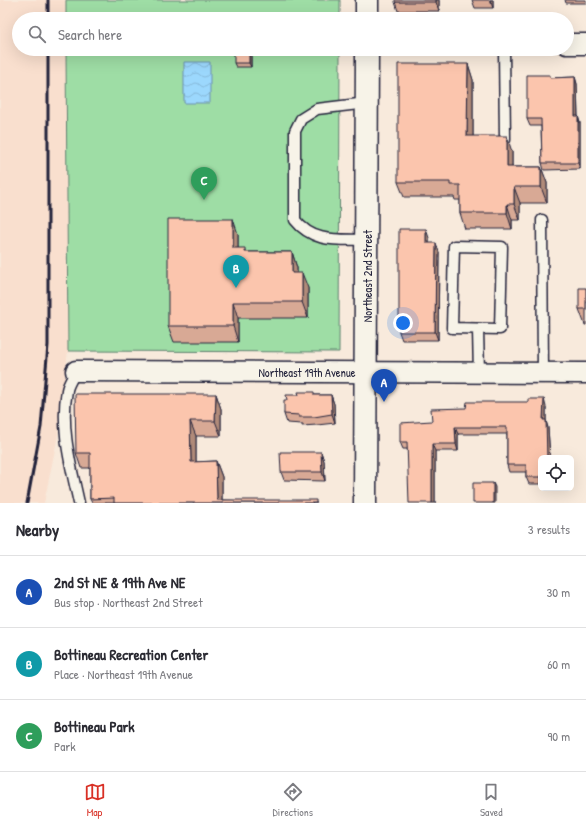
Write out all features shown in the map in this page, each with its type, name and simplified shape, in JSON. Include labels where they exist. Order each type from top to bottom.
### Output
[{"type":"street","points":[[367,0],[367,12]]},
{"type":"street","points":[[574,44],[586,44]]},
{"type":"street","name":"Northeast 2nd Street","points":[[365,503],[367,56]]},
{"type":"street","name":"Northeast 19th Avenue","points":[[76,371],[479,374],[586,373]]},
{"type":"lane","points":[[504,56],[504,140]]},
{"type":"lane","points":[[367,103],[317,109],[301,119],[295,131],[295,220],[304,231],[322,238],[367,240]]},
{"type":"lane","points":[[542,220],[543,373]]},
{"type":"lane","points":[[454,246],[502,247],[500,329],[478,329],[452,328],[454,246]]},
{"type":"lane","points":[[478,329],[479,374]]},
{"type":"lane","points":[[76,371],[67,389],[65,420],[69,457],[79,503]]},
{"type":"shaded area","points":[[0,0],[66,0],[66,12],[12,12],[12,56],[66,56],[68,351],[58,435],[44,503],[0,503]]},
{"type":"green space","points":[[66,0],[340,0],[340,12],[66,12]]},
{"type":"green space","points":[[66,56],[340,56],[339,352],[68,351]]},
{"type":"water","points":[[184,62],[210,62],[210,103],[184,103]]},
{"type":"building","points":[[395,0],[436,0],[436,2],[395,2]]},
{"type":"building","points":[[234,56],[249,56],[249,63],[234,63]]},
{"type":"building","points":[[398,64],[468,64],[467,136],[507,136],[507,167],[541,167],[541,187],[514,187],[514,204],[507,204],[507,213],[460,213],[460,185],[450,185],[450,182],[398,182]]},
{"type":"building","points":[[527,75],[550,75],[550,78],[575,77],[575,116],[578,116],[578,163],[542,163],[541,119],[527,119]]},
{"type":"building","points":[[168,219],[233,219],[233,248],[245,248],[245,252],[292,252],[292,273],[302,273],[302,302],[233,302],[233,326],[168,326]]},
{"type":"building","points":[[399,229],[426,229],[426,243],[436,243],[435,332],[399,332]]},
{"type":"building","points":[[579,288],[586,288],[586,309],[579,309]]},
{"type":"building","points":[[298,392],[314,392],[314,395],[331,395],[332,414],[314,417],[299,417],[299,415],[284,414],[284,400],[287,400],[286,395],[299,395]]},
{"type":"building","points":[[75,394],[216,394],[215,421],[190,421],[191,462],[216,461],[217,500],[316,500],[316,503],[114,503],[114,498],[90,499],[90,453],[76,453]]},
{"type":"building","points":[[528,399],[544,399],[543,420],[546,420],[547,455],[538,455],[538,477],[526,477],[526,465],[507,465],[507,427],[455,427],[456,444],[432,444],[432,503],[409,503],[407,442],[400,442],[400,423],[432,421],[431,409],[466,408],[467,402],[528,402]]},
{"type":"building","points":[[280,452],[321,452],[322,472],[281,472]]},
{"type":"building","points":[[473,483],[493,483],[493,503],[473,503]]},
{"type":"railway","points":[[48,0],[48,12]]},
{"type":"railway","points":[[27,503],[41,427],[48,345],[48,56]]},
{"type":"place","name":"Bottineau Park","points":[[204,200]]},
{"type":"place","name":"Bottineau Recreation Center","points":[[236,288]]},
{"type":"place","name":"2nd St NE & 19th Ave NE","points":[[384,402]]}]
